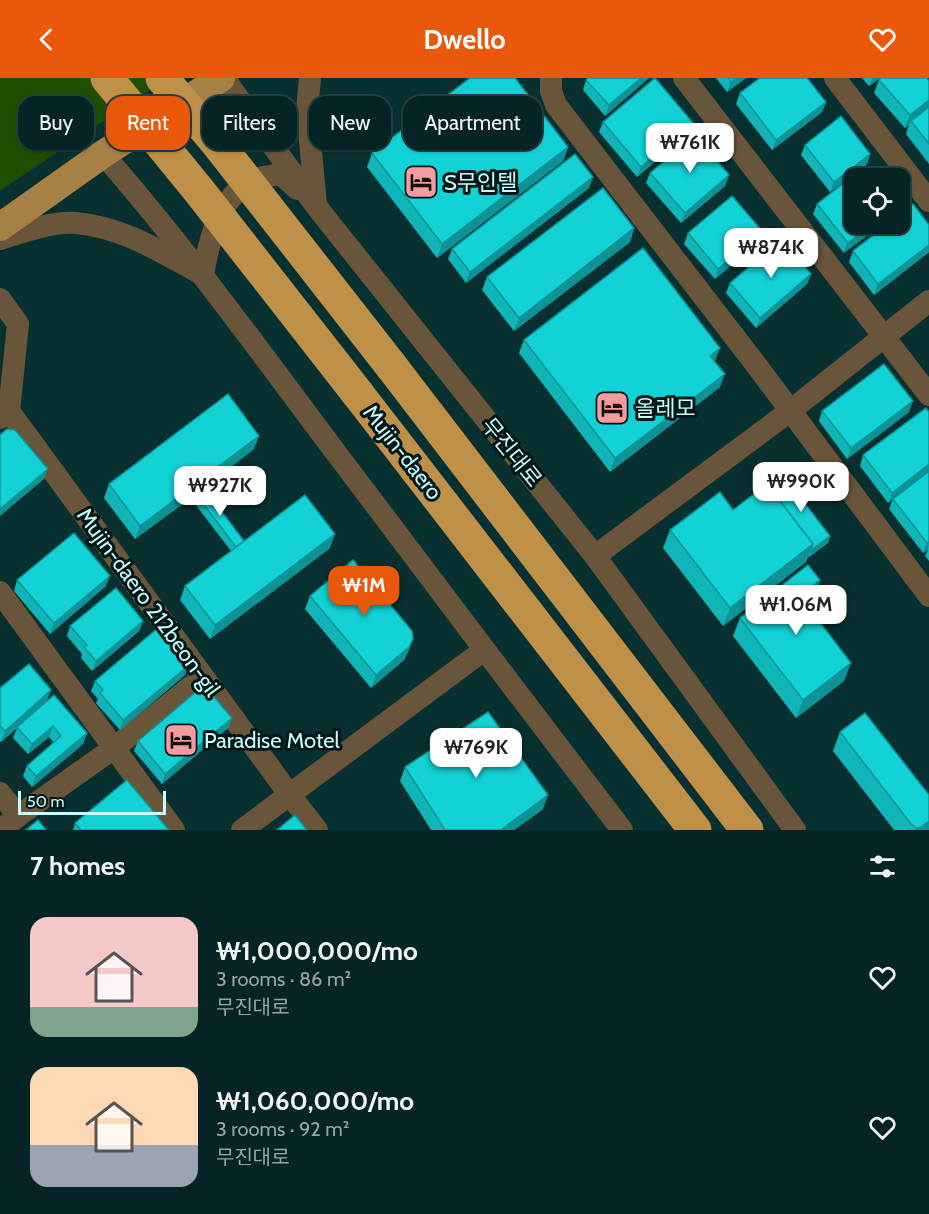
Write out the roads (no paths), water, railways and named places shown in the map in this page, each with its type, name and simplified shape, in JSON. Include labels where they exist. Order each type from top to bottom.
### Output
[{"type":"highway","name":"Mujin-daero","points":[[107,78],[200,192],[694,828]]},
{"type":"highway","name":"Mujin-daero","points":[[162,78],[217,143],[392,367],[747,830]]},
{"type":"main road","points":[[0,227],[104,154],[223,78]]},
{"type":"street","name":"무진대로","points":[[223,78],[316,206],[595,556],[795,830]]},
{"type":"street","points":[[310,78],[307,109],[316,206]]},
{"type":"street","points":[[551,78],[551,91],[556,105],[929,596]]},
{"type":"street","points":[[684,78],[929,395]]},
{"type":"street","points":[[835,78],[929,201]]},
{"type":"street","points":[[104,154],[203,275],[622,830]]},
{"type":"street","points":[[203,275],[213,229],[233,195],[254,179],[281,174],[316,206]]},
{"type":"street","points":[[0,239],[29,229],[75,223],[116,231],[137,239],[203,275]]},
{"type":"street","points":[[0,299],[18,324],[5,414]]},
{"type":"street","points":[[595,556],[790,411],[929,301]]},
{"type":"street","name":"Mujin-daero 212beon-gil","points":[[5,414],[317,830]]},
{"type":"street","points":[[0,592],[174,830]]},
{"type":"street","points":[[242,830],[484,650]]},
{"type":"street","points":[[0,793],[9,823],[114,748],[203,677]]},
{"type":"place","name":"S무인텔","points":[[421,182]]},
{"type":"place","name":"올레모","points":[[612,408]]},
{"type":"place","name":"Paradise Motel","points":[[181,740]]}]
